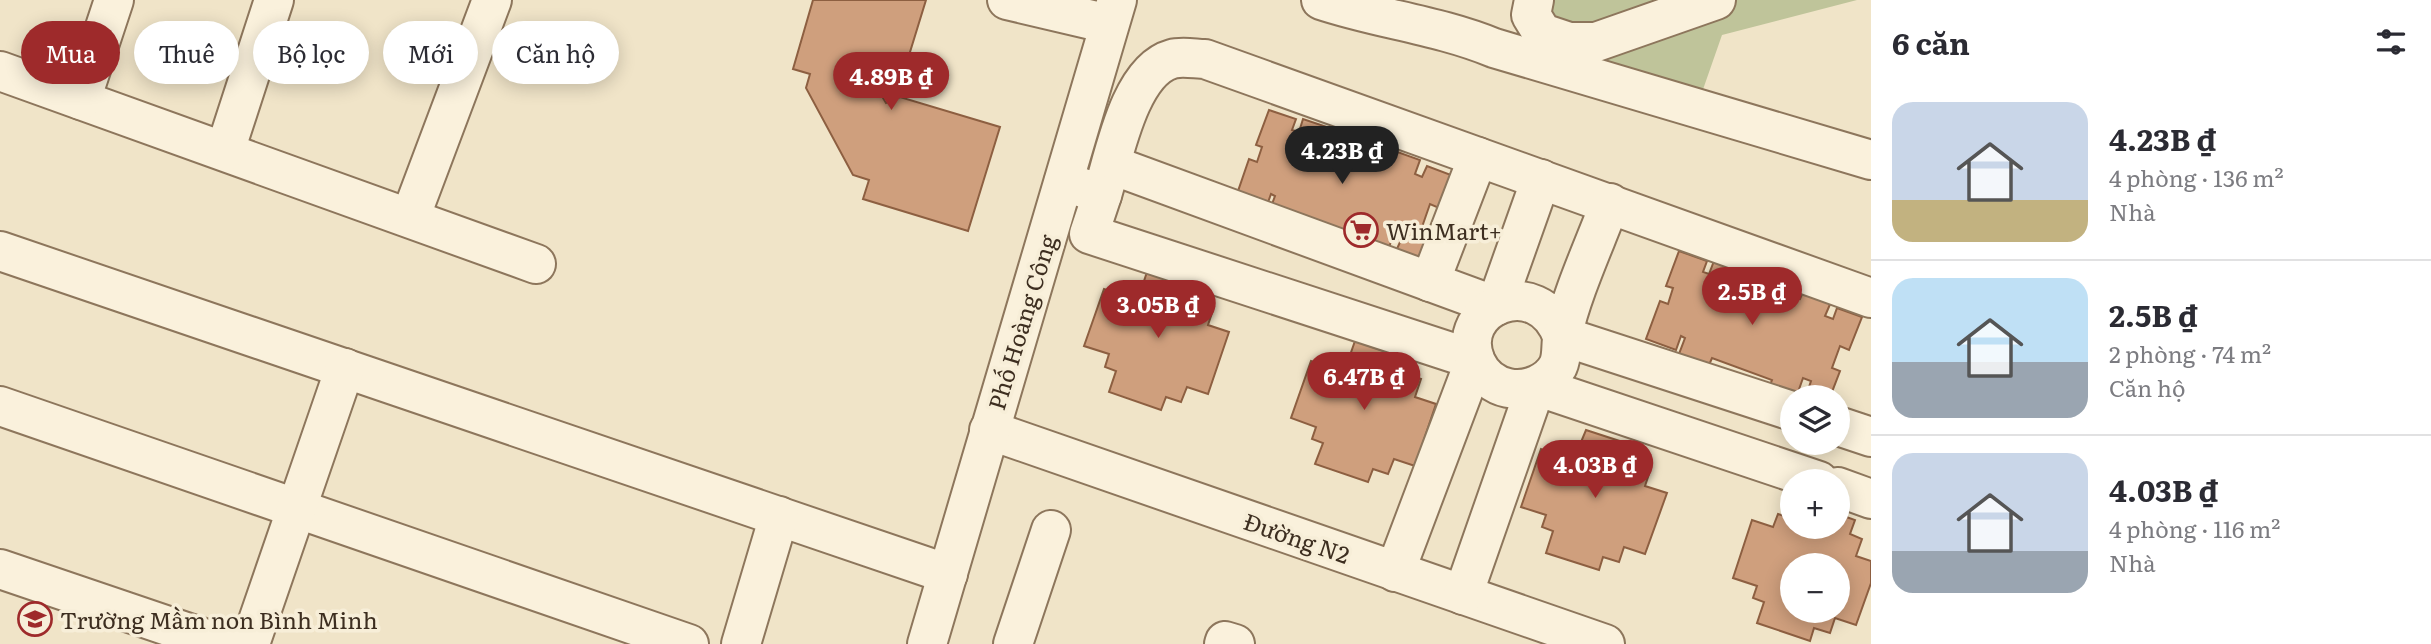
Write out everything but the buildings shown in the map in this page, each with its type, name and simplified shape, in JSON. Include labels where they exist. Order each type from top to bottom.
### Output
[{"type":"street","points":[[81,100],[114,0]]},
{"type":"street","points":[[225,152],[274,0]]},
{"type":"street","points":[[410,218],[492,0]]},
{"type":"street","points":[[1007,0],[1113,12]]},
{"type":"street","points":[[1321,0],[1354,11],[1457,33],[1505,51],[1871,160]]},
{"type":"street","points":[[1534,0],[1531,15],[1542,33],[1569,42],[1597,42],[1716,0]]},
{"type":"street","name":"Phố Hoàng Công","points":[[934,642],[948,574],[1113,12]]},
{"type":"street","points":[[1475,360],[1089,234],[1133,96],[1148,75],[1172,59],[1205,59],[1871,298]]},
{"type":"street","points":[[0,71],[536,264]]},
{"type":"street","points":[[1430,282],[1478,157]]},
{"type":"street","points":[[1496,306],[1541,179]]},
{"type":"street","points":[[1065,181],[1107,180],[1430,282],[1496,306]]},
{"type":"street","points":[[1562,336],[1557,321],[1547,310],[1533,302],[1518,300],[1496,306],[1480,318],[1472,346],[1475,360],[1493,383],[1521,390],[1536,386],[1549,377],[1558,365],[1562,336],[1610,203]]},
{"type":"street","points":[[0,251],[948,574]]},
{"type":"street","points":[[1562,336],[1780,407]]},
{"type":"street","points":[[1395,572],[1475,360]]},
{"type":"street","points":[[250,644],[345,368]]},
{"type":"street","points":[[1536,386],[1783,469]]},
{"type":"street","points":[[1463,595],[1536,386]]},
{"type":"street","points":[[0,405],[689,644]]},
{"type":"street","name":"Đường N2","points":[[989,430],[1605,644]]},
{"type":"street","points":[[1850,430],[1871,437]]},
{"type":"street","points":[[1850,491],[1871,499]]},
{"type":"street","points":[[741,644],[779,516]]},
{"type":"street","points":[[1013,644],[1051,530]]},
{"type":"street","points":[[0,569],[221,644]]},
{"type":"street","points":[[1224,644],[1225,641],[1235,644]]},
{"type":"green space","points":[[1528,0],[1857,0],[1722,35],[1700,98],[1514,40]]},
{"type":"place","name":"WinMart+","points":[[1361,230]]},
{"type":"place","name":"Trường Mầm non Bình Minh","points":[[35,619]]}]
